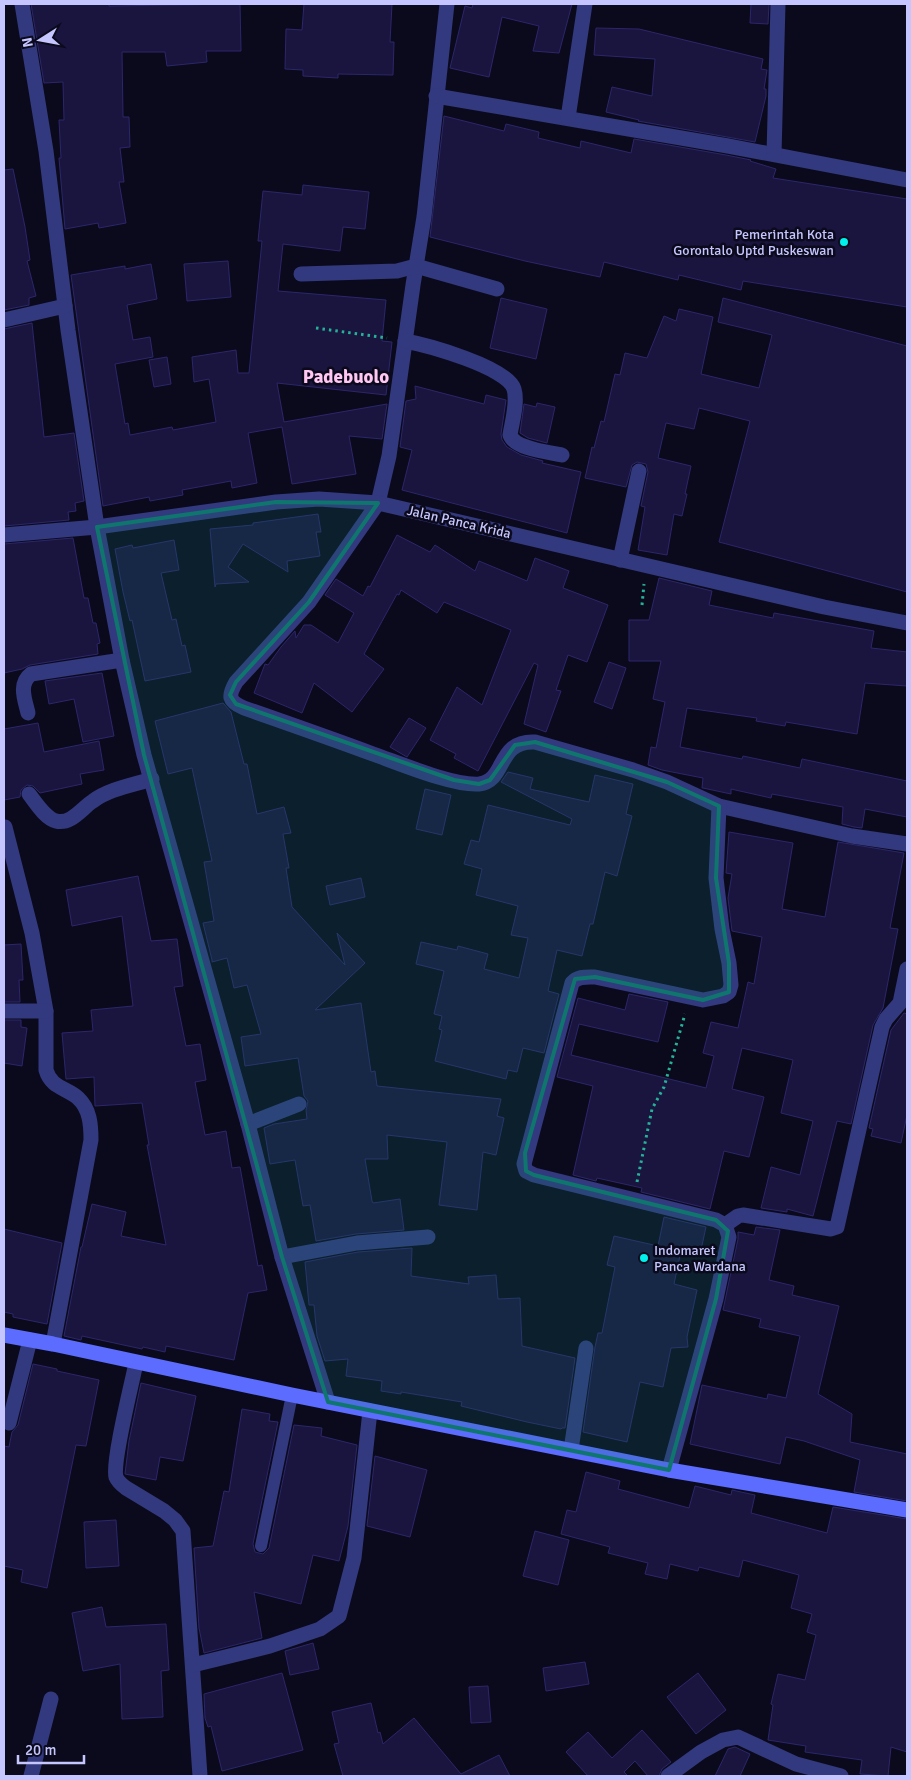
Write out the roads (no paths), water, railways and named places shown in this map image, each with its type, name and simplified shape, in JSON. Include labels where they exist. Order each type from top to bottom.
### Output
[{"type":"street","points":[[22,4],[46,152],[65,306],[97,527],[122,660],[144,755],[248,1124],[282,1257],[328,1402]]},
{"type":"street","points":[[447,4],[424,217],[389,456],[378,503],[310,602],[236,682],[230,695],[232,701],[423,772],[460,782],[479,784],[490,780],[515,745],[524,741],[535,742],[667,782],[719,806],[852,836],[907,844]]},
{"type":"street","points":[[568,118],[585,4]]},
{"type":"street","points":[[774,154],[778,4]]},
{"type":"street","points":[[436,96],[774,154],[907,180]]},
{"type":"street","points":[[301,274],[397,271],[416,266],[497,289]]},
{"type":"street","points":[[4,320],[65,306]]},
{"type":"street","points":[[405,341],[458,355],[509,380],[514,389],[511,439],[515,443],[526,447],[562,455]]},
{"type":"street","points":[[620,560],[639,471]]},
{"type":"street","name":"Jalan Panca Krida","points":[[4,534],[97,527],[276,502],[319,500],[378,503],[824,608],[907,623]]},
{"type":"street","points":[[28,713],[22,687],[26,678],[31,674],[122,660]]},
{"type":"street","points":[[29,794],[50,818],[63,822],[69,820],[94,800],[152,779]]},
{"type":"street","points":[[669,1470],[716,1299],[729,1237],[725,1225],[716,1220],[534,1175],[526,1171],[524,1164],[572,983],[575,979],[586,977],[689,998],[712,1000],[729,992],[731,985],[717,896],[716,878],[719,806]]},
{"type":"street","points":[[5,827],[32,934],[46,1012],[46,1070],[48,1077],[60,1088],[78,1098],[86,1109],[91,1127],[53,1344]]},
{"type":"street","points":[[725,1225],[738,1216],[743,1215],[831,1229],[837,1227],[882,1027],[886,1019],[900,1003],[907,969]]},
{"type":"street","points":[[4,1011],[46,1012]]},
{"type":"street","points":[[248,1124],[299,1104]]},
{"type":"street","points":[[282,1257],[357,1243],[428,1236]]},
{"type":"street","points":[[4,1335],[370,1411],[669,1470],[907,1510]]},
{"type":"street","points":[[9,1423],[30,1340]]},
{"type":"street","points":[[571,1450],[586,1348]]},
{"type":"street","points":[[136,1363],[116,1461],[116,1477],[121,1485],[176,1520],[183,1531],[200,1776]]},
{"type":"street","points":[[193,1665],[270,1646],[320,1629],[339,1616],[354,1558],[370,1411]]},
{"type":"street","points":[[31,1776],[51,1698]]},
{"type":"street","points":[[668,1776],[701,1752],[723,1740],[738,1737],[796,1764],[841,1776]]},
{"type":"lane","points":[[262,1546],[292,1395]]},
{"type":"place","name":"Pemerintah Kota Gorontalo Uptd Puskeswan","points":[[844,242]]},
{"type":"place","name":"Indomaret Panca Wardana","points":[[644,1258]]},
{"type":"district","name":"Padebuolo","points":[[346,377]]}]
